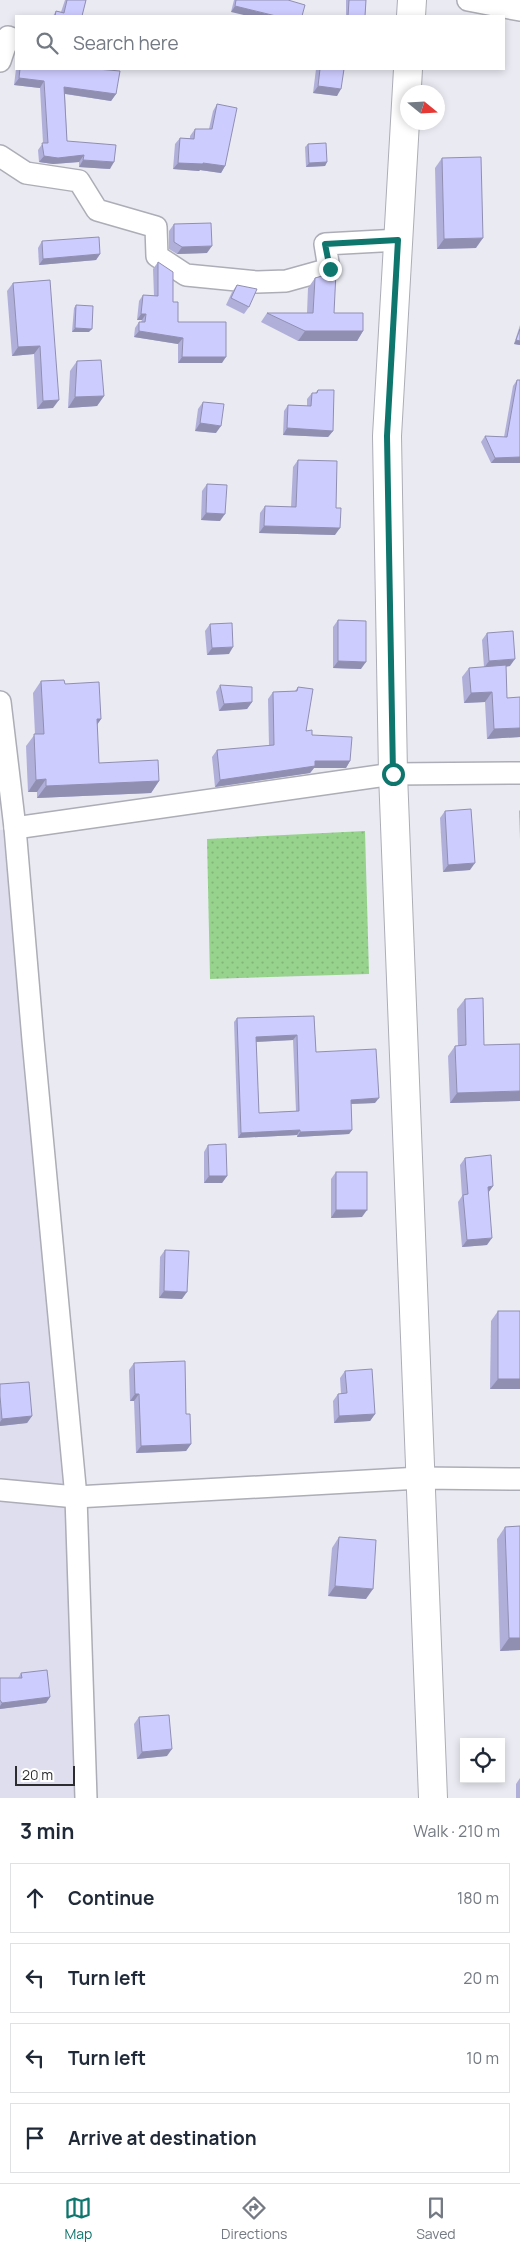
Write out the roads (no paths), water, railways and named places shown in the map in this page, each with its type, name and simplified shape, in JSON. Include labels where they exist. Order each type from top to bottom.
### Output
[{"type":"main road","points":[[411,15],[412,0]]},
{"type":"main road","points":[[408,70],[387,436],[393,774],[433,1798]]},
{"type":"street","points":[[468,0],[520,10]]},
{"type":"street","points":[[0,61],[8,37],[15,40]]},
{"type":"street","points":[[0,156],[26,173],[79,182],[97,210],[156,227],[157,256],[186,276],[257,282],[286,281],[330,269],[325,244],[398,240]]},
{"type":"street","points":[[0,702],[15,828],[76,1497],[86,1798]]},
{"type":"street","points":[[15,828],[393,774],[520,773]]},
{"type":"street","points":[[0,1490],[76,1497],[420,1478],[520,1479]]}]
